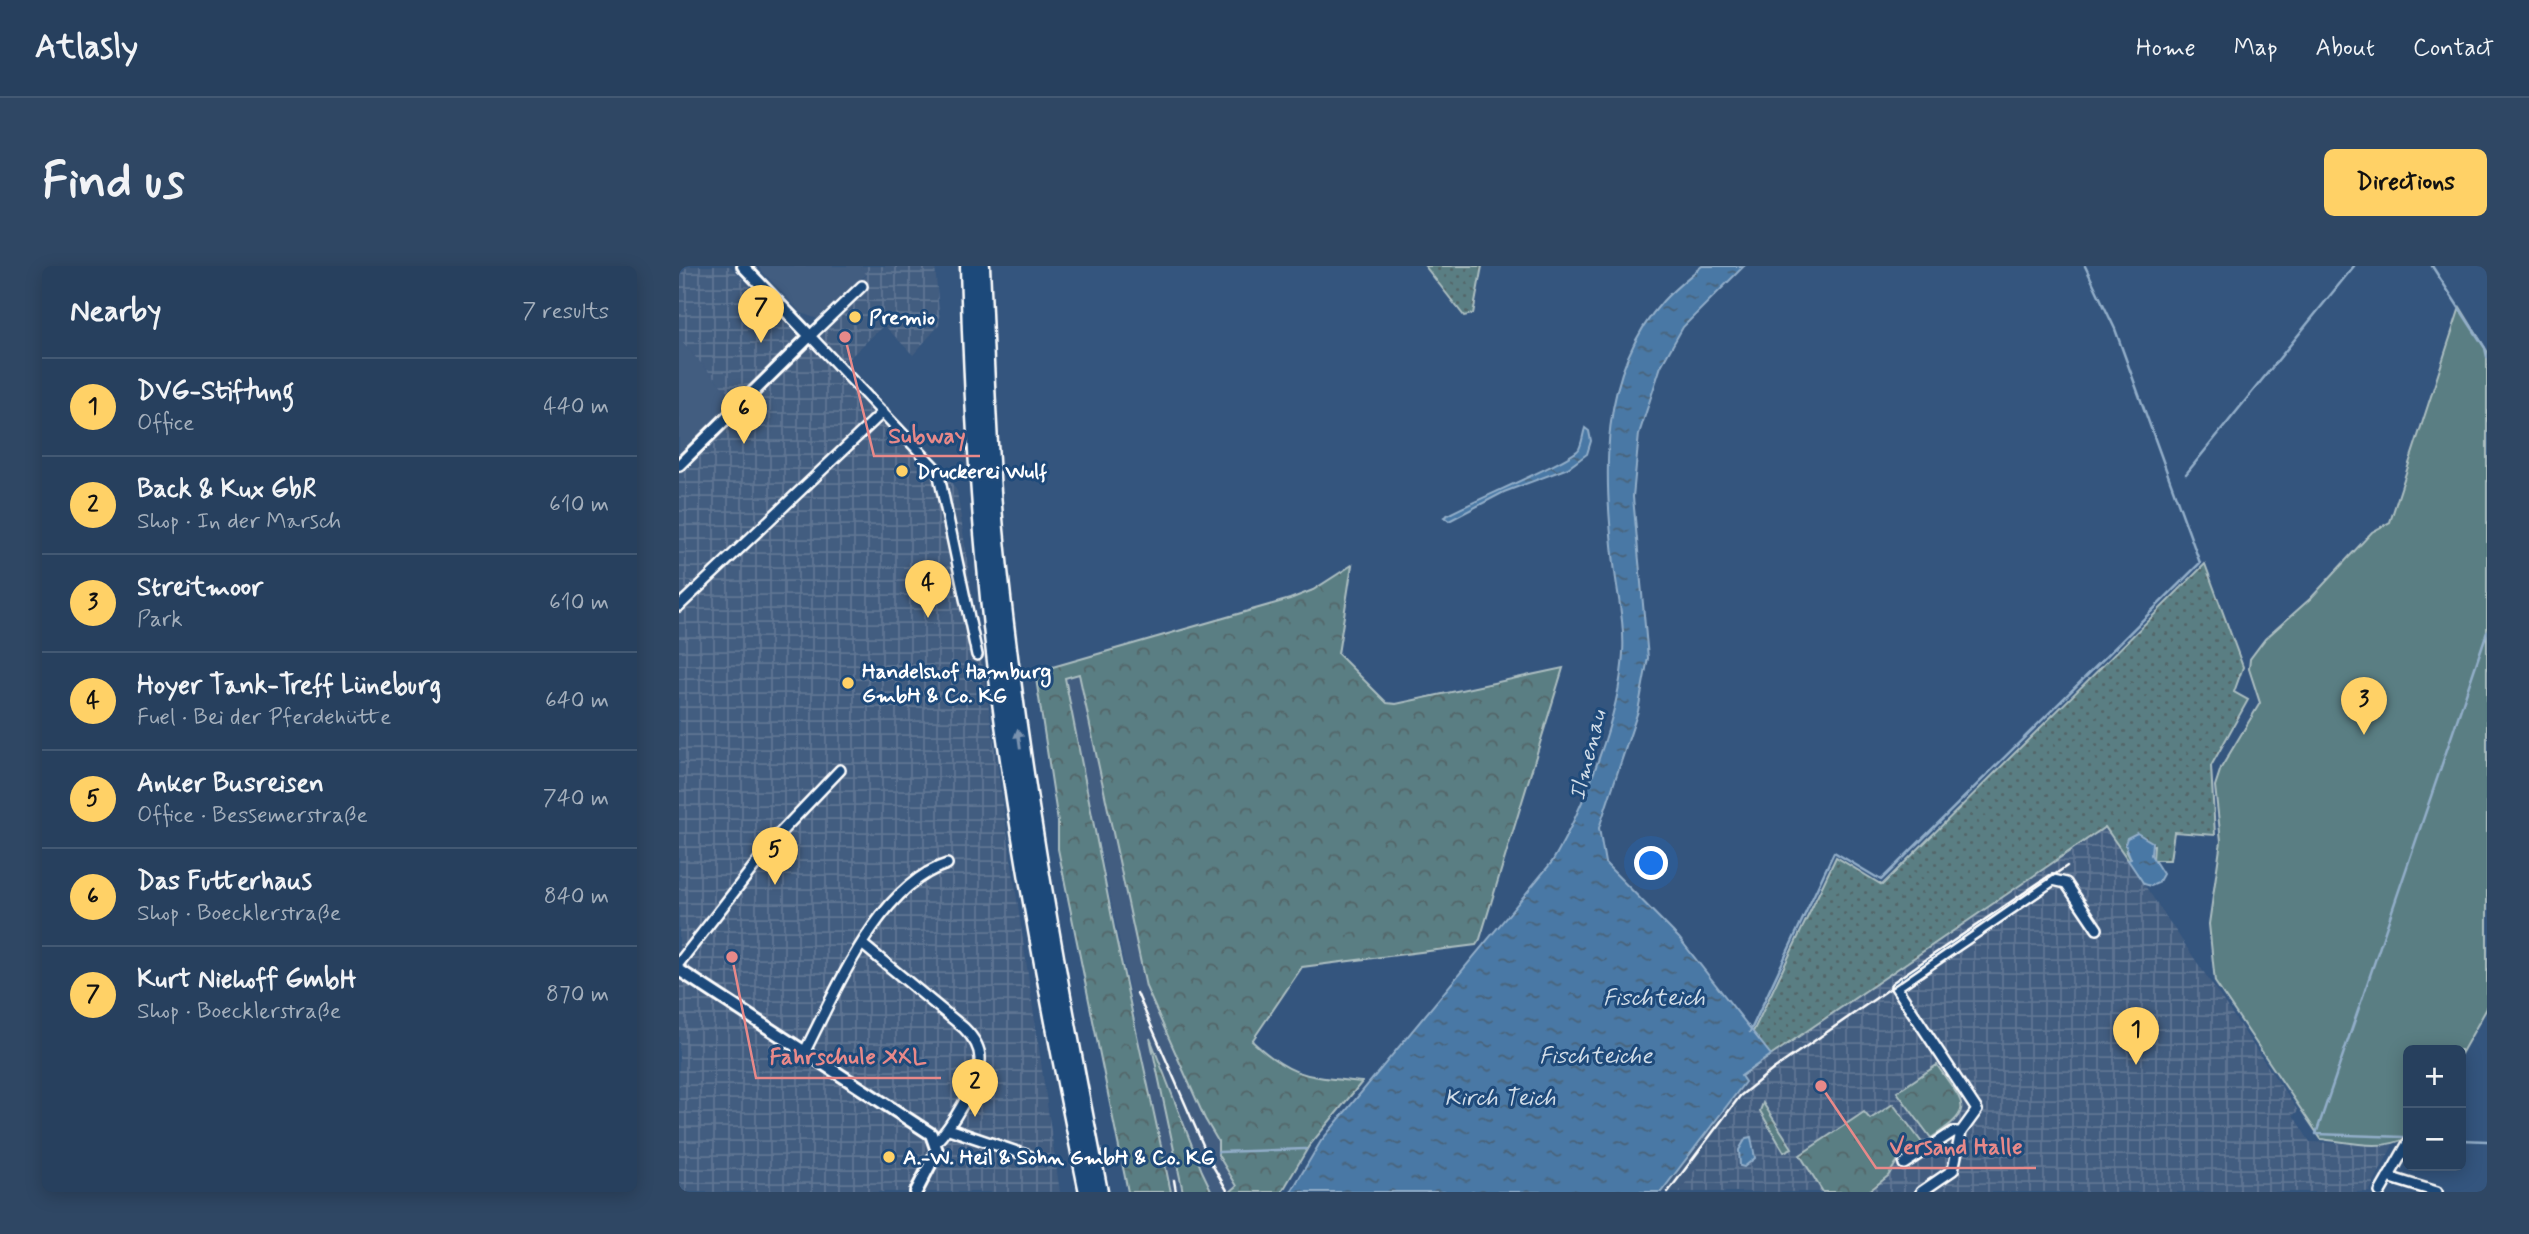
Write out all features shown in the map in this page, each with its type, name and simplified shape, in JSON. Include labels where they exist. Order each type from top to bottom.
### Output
[{"type":"highway","points":[[972,268],[982,516],[1002,706],[1025,863],[1088,1192]]},
{"type":"highway","points":[[972,268],[994,515],[1015,705],[1050,935],[1099,1192]]},
{"type":"street","points":[[743,266],[883,412],[941,479],[977,655]]},
{"type":"street","points":[[679,465],[862,286]]},
{"type":"street","points":[[679,606],[883,412]]},
{"type":"street","points":[[679,962],[766,849],[840,770]]},
{"type":"street","points":[[805,1051],[862,944],[897,899],[928,870],[947,864]]},
{"type":"street","points":[[1921,1192],[1953,1170],[1961,1132],[1977,1110],[1897,993],[1896,987],[2053,880],[2066,883],[2098,929]]},
{"type":"street","points":[[862,944],[964,1028],[977,1044],[978,1070],[949,1129],[936,1142],[934,1160],[916,1192]]},
{"type":"street","points":[[679,970],[925,1128],[936,1142]]},
{"type":"street","points":[[949,1129],[1029,1156]]},
{"type":"street","points":[[1904,1164],[1953,1132],[1961,1132]]},
{"type":"street","points":[[2380,1192],[2403,1152]]},
{"type":"street","points":[[2388,1177],[2437,1192]]},
{"type":"shaded area","points":[[688,266],[730,266],[800,338],[867,275],[859,266],[935,266],[940,324],[913,355],[884,325],[843,364],[937,462],[957,491],[1060,1192],[679,1192],[679,460],[737,403],[679,339],[679,276]]},
{"type":"shaded area","points":[[757,266],[859,266],[867,274],[818,319],[801,313]]},
{"type":"shaded area","points":[[679,339],[737,403],[679,460]]},
{"type":"shaded area","points":[[1079,674],[1146,987],[1205,1119],[1218,1141],[1218,1155],[1238,1187],[1230,1192],[1212,1192],[1152,1043],[1183,1192],[1171,1192],[1065,678]]},
{"type":"shaded area","points":[[2105,827],[2298,1111],[2293,1115],[2310,1142],[2393,1145],[2369,1192],[1679,1192],[1699,1164],[1709,1142],[1750,1089],[1741,1076]]},
{"type":"shaded area","points":[[1745,1082],[1750,1089],[1709,1142],[1699,1164],[1679,1192],[1661,1192]]},
{"type":"green space","points":[[1425,266],[1482,266],[1473,314],[1464,316]]},
{"type":"green space","points":[[2460,307],[2487,351],[2487,1008],[2466,1045],[2403,1045],[2403,1140],[2377,1145],[2321,1139],[2215,982],[2209,924],[2221,841],[2215,786],[2221,768],[2260,703],[2249,669],[2250,659],[2265,639],[2311,598],[2372,532],[2390,522]]},
{"type":"green space","points":[[2205,564],[2243,667],[2234,692],[2248,700],[2211,766],[2215,835],[2174,832],[2170,860],[2153,860],[2154,845],[2126,850],[2131,860],[2128,860],[2105,827],[1741,1076],[1600,1192],[1322,1192],[1605,863],[1752,1034],[1836,857],[1882,885]]},
{"type":"green space","points":[[1352,565],[1338,654],[1387,703],[1396,704],[1563,668],[1480,939],[1476,945],[1302,967],[1252,1041],[1279,1063],[1291,1069],[1315,1076],[1362,1082],[1309,1146],[1282,1192],[1230,1192],[1237,1186],[1218,1155],[1218,1141],[1205,1119],[1146,987],[1079,674],[1065,678],[1116,938],[1171,1192],[1128,1192],[1058,849],[1058,822],[1035,672],[1290,599],[1313,590]]},
{"type":"green space","points":[[1150,1038],[1202,1171],[1212,1192],[1183,1192]]},
{"type":"green space","points":[[1937,1065],[1954,1089],[1961,1105],[1955,1120],[1931,1138],[1897,1092]]},
{"type":"green space","points":[[1763,1103],[1792,1148],[1784,1152],[1760,1111]]},
{"type":"green space","points":[[1893,1104],[1923,1144],[1898,1160],[1888,1176],[1868,1192],[1823,1192],[1800,1155],[1864,1112],[1870,1119]]},
{"type":"water","name":"Fischteiche","points":[[1702,266],[1744,266],[1683,327],[1661,366],[1639,434],[1633,497],[1648,658],[1638,711],[1599,828],[1605,863],[1679,938],[1771,1055],[1741,1076],[1745,1082],[1661,1192],[1291,1192],[1321,1141],[1552,862],[1576,816],[1607,732],[1615,704],[1623,653],[1622,619],[1608,496],[1610,426],[1616,393],[1627,360],[1642,330],[1663,301]]},
{"type":"water","points":[[1585,428],[1589,431],[1591,441],[1587,454],[1568,468],[1504,492],[1449,521],[1444,517],[1572,455],[1579,449]]},
{"type":"water","points":[[2137,833],[2152,842],[2151,855],[2163,874],[2158,883],[2151,886],[2144,884],[2128,860],[2131,859],[2125,844],[2127,838]]},
{"type":"water","points":[[1751,1137],[1755,1158],[1744,1167],[1740,1166],[1739,1150],[1746,1138]]},
{"type":"waterway","points":[[1750,1032],[1834,852],[1881,880],[2200,563],[2115,329],[2085,266]]},
{"type":"waterway","points":[[2186,474],[2354,266]]},
{"type":"waterway","points":[[2432,266],[2485,348],[2487,357]]},
{"type":"waterway","points":[[2403,1137],[2316,1134],[2487,632]]},
{"type":"waterway","points":[[2466,1140],[2487,1141]]},
{"type":"waterway","points":[[1218,1152],[1306,1149]]},
{"type":"railway","points":[[1668,1192],[1740,1096],[1775,1068],[2067,866]]},
{"type":"railway","points":[[1137,993],[1210,1161],[1228,1192]]},
{"type":"railway","points":[[1174,1180],[1176,1192]]},
{"type":"place","name":"Premio","points":[[855,317]]},
{"type":"place","name":"Subway","points":[[845,337]]},
{"type":"place","name":"Kurt Niehoff GmbH","points":[[761,343]]},
{"type":"place","name":"Das Futterhaus","points":[[744,444]]},
{"type":"place","name":"Druckerei Wulf","points":[[902,471]]},
{"type":"place","name":"Hoyer Tank-Treff Lüneburg","points":[[928,618]]},
{"type":"place","name":"Handelshof Hamburg GmbH & Co. KG","points":[[848,683]]},
{"type":"place","name":"Streitmoor","points":[[2364,735]]},
{"type":"place","name":"Anker Busreisen","points":[[775,885]]},
{"type":"place","name":"Fahrschule XXL","points":[[732,957]]},
{"type":"place","name":"DVG-Stiftung","points":[[2136,1065]]},
{"type":"place","name":"Versand Halle","points":[[1821,1086]]},
{"type":"place","name":"Back & Kux GbR","points":[[975,1117]]},
{"type":"place","name":"A.-W. Heil & Sohn GmbH & Co. KG","points":[[889,1157]]},
{"type":"water label","name":"Ilmenau","points":[[1587,755]]},
{"type":"water label","name":"Fischteich","points":[[1654,997]]},
{"type":"water label","name":"Kirch Teich","points":[[1500,1097]]}]
